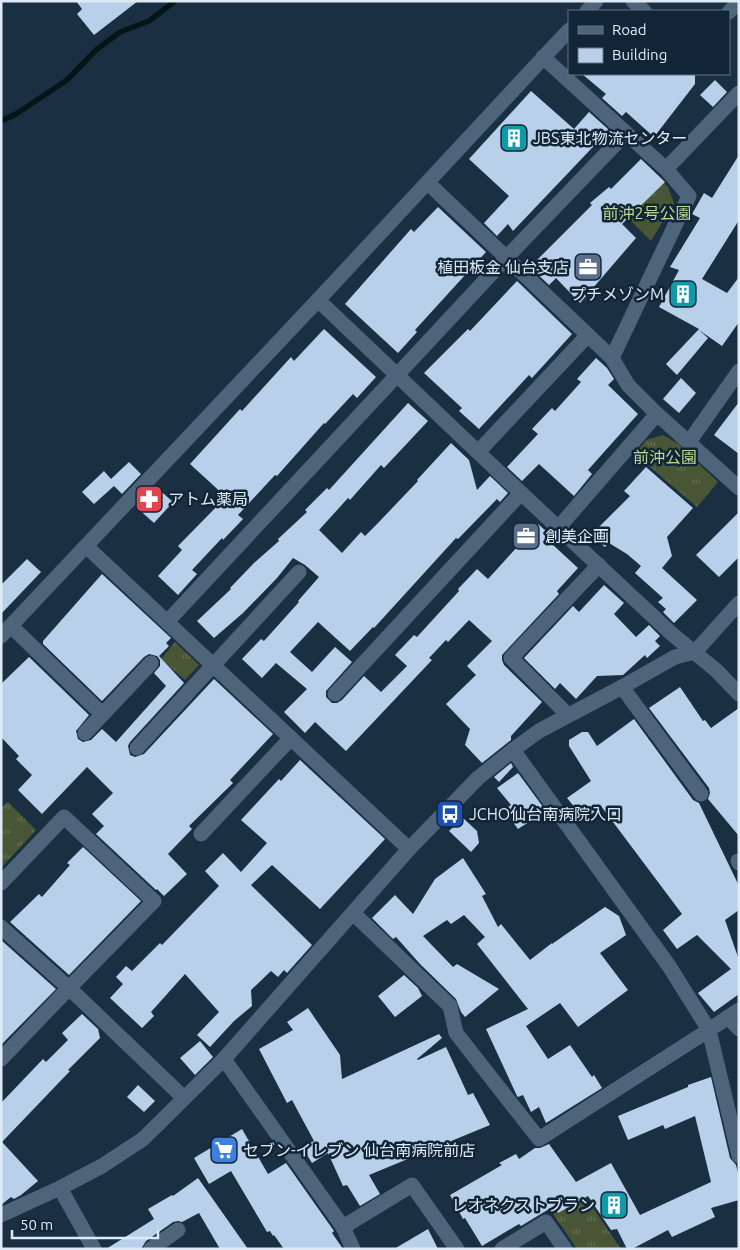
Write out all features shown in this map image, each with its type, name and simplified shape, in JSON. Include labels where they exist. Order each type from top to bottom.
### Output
[{"type":"street","points":[[633,1],[643,10]]},
{"type":"street","points":[[730,11],[739,1]]},
{"type":"street","points":[[102,714],[6,631],[428,183],[568,31]]},
{"type":"street","points":[[543,57],[666,169],[689,196],[612,358]]},
{"type":"street","points":[[666,169],[739,93]]},
{"type":"street","points":[[167,622],[506,257],[626,132]]},
{"type":"street","points":[[428,183],[612,358],[628,385],[657,414],[739,488]]},
{"type":"street","points":[[318,300],[521,493],[672,634],[717,671],[739,694]]},
{"type":"street","points":[[478,452],[588,335]]},
{"type":"street","points":[[689,442],[739,371]]},
{"type":"street","points":[[559,527],[657,414]]},
{"type":"street","points":[[335,694],[521,493]]},
{"type":"street","points":[[86,546],[410,849]]},
{"type":"street","points":[[568,715],[511,658],[599,565]]},
{"type":"street","points":[[137,748],[298,572]]},
{"type":"street","points":[[1,1215],[102,1166],[142,1140],[224,1058],[410,849],[478,778],[539,731],[622,688],[675,657],[695,652],[739,603]]},
{"type":"street","points":[[84,734],[151,663]]},
{"type":"street","points":[[622,688],[701,794]]},
{"type":"street","points":[[201,834],[291,738]]},
{"type":"street","points":[[513,750],[670,966],[709,1030],[739,1156]]},
{"type":"street","points":[[1,883],[64,817],[154,901],[1,1059]]},
{"type":"street","points":[[353,913],[450,1006],[456,1033],[539,1139],[733,1014],[739,1029]]},
{"type":"street","points":[[1,927],[69,988],[184,1098]]},
{"type":"street","points":[[224,1058],[343,1227],[353,1249]]},
{"type":"street","points":[[343,1227],[412,1185],[457,1249]]},
{"type":"street","points":[[60,1188],[94,1249]]},
{"type":"street","points":[[502,1249],[546,1222],[565,1249]]},
{"type":"street","points":[[151,1249],[178,1230]]},
{"type":"green space","name":"前沖2号公園","points":[[657,176],[668,187],[674,203],[651,241],[624,214]]},
{"type":"green space","name":"前沖公園","points":[[663,435],[677,443],[718,482],[697,507],[635,454],[646,440]]},
{"type":"green space","points":[[175,642],[199,665],[185,680],[161,659]]},
{"type":"green space","points":[[8,802],[36,830],[1,868],[1,808]]},
{"type":"green space","points":[[582,1192],[621,1249],[577,1249],[551,1211]]},
{"type":"building","points":[[76,1],[138,1],[94,35],[77,14],[82,9]]},
{"type":"building","points":[[583,75],[695,75],[695,84],[654,137],[626,112],[622,116],[602,98],[606,94]]},
{"type":"building","points":[[715,80],[727,92],[713,107],[700,95]]},
{"type":"building","points":[[531,91],[574,129],[589,112],[609,130],[513,231],[508,224],[497,236],[484,223],[509,196],[469,159]]},
{"type":"building","points":[[739,155],[739,220],[702,279],[727,293],[739,277],[739,322],[722,346],[699,330],[708,338],[677,375],[666,364],[699,329],[659,307],[679,270],[670,267],[700,218],[692,214],[704,193],[712,198]]},
{"type":"building","points":[[641,159],[665,182],[622,224],[636,238],[580,303],[556,278],[549,285],[530,267],[592,205],[590,203],[609,187],[611,189]]},
{"type":"building","points":[[438,207],[486,252],[415,330],[417,332],[398,353],[345,304],[411,229],[414,232]]},
{"type":"building","points":[[517,281],[572,334],[532,378],[529,375],[479,429],[459,411],[462,408],[424,373],[468,329],[470,331]]},
{"type":"building","points":[[324,329],[376,377],[357,398],[353,394],[324,423],[277,476],[275,475],[238,515],[243,519],[192,570],[197,574],[178,595],[158,576],[182,550],[178,546],[226,497],[190,464],[291,357],[294,361]]},
{"type":"building","points":[[596,358],[607,368],[614,379],[608,385],[638,414],[588,470],[592,474],[574,496],[539,464],[522,481],[507,467],[538,434],[532,429],[552,408],[555,411],[581,382],[577,379]]},
{"type":"building","points":[[681,378],[696,393],[679,413],[663,399]]},
{"type":"building","points":[[739,402],[739,454],[714,435]]},
{"type":"building","points":[[408,403],[428,421],[384,468],[381,465],[350,500],[348,498],[319,530],[342,553],[361,532],[365,536],[378,523],[451,443],[469,460],[477,490],[490,476],[508,493],[500,502],[497,499],[458,539],[456,538],[374,628],[350,651],[318,622],[290,652],[312,672],[335,647],[352,662],[326,691],[326,697],[332,703],[342,700],[364,676],[381,692],[407,666],[395,655],[414,635],[417,637],[477,569],[488,579],[538,524],[556,540],[552,544],[578,568],[557,591],[559,594],[502,655],[504,665],[542,702],[511,736],[511,740],[482,763],[465,745],[470,729],[446,704],[476,675],[467,666],[492,641],[469,620],[429,658],[432,660],[346,751],[315,722],[305,733],[284,712],[307,689],[276,663],[262,678],[242,659],[261,639],[264,641],[319,577],[293,558],[277,578],[243,613],[214,638],[197,621],[231,589],[254,563],[279,541],[278,539],[307,512],[305,510],[327,488],[329,490]]},
{"type":"building","points":[[129,462],[141,474],[122,494],[114,486],[94,504],[82,492],[104,471],[111,479]]},
{"type":"building","points":[[646,467],[693,508],[667,537],[672,556],[662,568],[697,600],[674,623],[663,612],[666,609],[658,602],[663,598],[635,573],[641,566],[627,554],[609,543],[605,547],[591,535],[630,496],[624,491]]},
{"type":"building","points":[[155,486],[173,502],[154,523],[136,507]]},
{"type":"building","points":[[739,512],[739,557],[719,577],[696,555]]},
{"type":"building","points":[[27,559],[41,572],[1,614],[1,585]]},
{"type":"building","points":[[102,574],[171,638],[166,643],[169,646],[159,656],[184,683],[130,742],[128,746],[130,755],[135,757],[144,754],[214,679],[273,734],[230,780],[233,783],[189,826],[192,829],[168,854],[187,874],[164,896],[96,834],[104,826],[92,814],[113,793],[87,767],[42,814],[18,790],[32,775],[16,759],[19,756],[1,737],[1,684],[29,657],[89,715],[76,731],[78,739],[83,742],[91,740],[102,729],[116,742],[166,686],[154,673],[160,666],[160,660],[157,656],[149,654],[102,701],[43,644],[43,641]]},
{"type":"building","points":[[604,585],[624,603],[614,614],[636,637],[649,625],[660,636],[655,641],[660,646],[647,658],[645,655],[623,675],[597,676],[576,699],[560,683],[555,689],[524,658],[573,606],[579,612]]},
{"type":"building","points":[[680,687],[703,721],[705,720],[711,728],[739,708],[739,836],[708,799],[709,788],[649,708]]},
{"type":"building","points":[[634,719],[693,800],[699,803],[739,886],[739,910],[725,920],[739,960],[739,994],[714,1012],[698,993],[731,969],[697,935],[677,949],[663,930],[682,914],[601,806],[585,820],[567,798],[591,781],[569,746],[569,740],[582,732],[588,732],[597,746]]},
{"type":"building","points":[[300,760],[385,839],[320,909],[272,865],[251,885],[312,945],[287,973],[284,970],[278,977],[271,971],[251,990],[252,1006],[234,1021],[210,1047],[197,1035],[219,1012],[185,974],[151,1012],[154,1016],[142,1028],[110,998],[123,984],[116,977],[126,966],[132,971],[160,943],[162,945],[219,886],[205,871],[223,853],[241,872],[267,843],[241,820],[279,779],[281,781]]},
{"type":"building","points":[[511,763],[513,767],[499,782],[494,777]]},
{"type":"building","points":[[518,773],[546,811],[518,829],[504,810],[511,805],[497,788]]},
{"type":"building","points":[[463,818],[477,831],[479,843],[471,852],[449,831]]},
{"type":"building","points":[[83,847],[141,901],[69,975],[10,922],[39,894],[42,897],[70,865],[67,863]]},
{"type":"building","points":[[463,858],[486,894],[482,896],[498,927],[501,924],[530,960],[605,907],[619,916],[626,935],[600,953],[628,990],[578,1027],[560,1003],[526,1026],[548,1059],[570,1045],[602,1088],[546,1123],[539,1107],[531,1112],[523,1095],[517,1096],[486,1029],[528,1009],[477,944],[485,937],[464,915],[451,924],[447,920],[423,936],[453,967],[457,964],[499,989],[465,1017],[456,999],[420,964],[396,937],[393,939],[372,918],[395,895],[413,914],[435,879]]},
{"type":"building","points":[[1,940],[56,989],[1,1045]]},
{"type":"building","points":[[404,975],[418,988],[422,996],[395,1017],[378,996]]},
{"type":"building","points":[[308,1008],[340,1055],[342,1079],[439,1034],[442,1038],[417,1059],[446,1047],[468,1095],[473,1093],[490,1125],[369,1175],[380,1194],[360,1206],[347,1185],[343,1186],[328,1153],[312,1163],[302,1147],[314,1141],[292,1100],[287,1103],[259,1049],[293,1030],[287,1022]]},
{"type":"building","points":[[82,1014],[98,1029],[100,1038],[2,1142],[38,1181],[21,1195],[14,1199],[11,1197],[1,1205],[1,1103],[43,1059],[46,1062],[68,1040],[62,1033]]},
{"type":"building","points":[[200,1041],[213,1057],[195,1075],[180,1058]]},
{"type":"building","points":[[711,1077],[730,1158],[736,1165],[739,1177],[739,1200],[711,1208],[715,1217],[672,1237],[668,1230],[632,1249],[627,1249],[617,1229],[611,1230],[588,1196],[558,1213],[554,1206],[482,1246],[465,1218],[463,1219],[450,1195],[502,1165],[499,1163],[516,1154],[519,1159],[535,1148],[549,1144],[576,1182],[611,1163],[640,1215],[711,1182],[695,1116],[665,1129],[663,1125],[628,1140],[618,1116],[688,1087],[688,1085]]},
{"type":"building","points":[[138,1085],[155,1101],[144,1112],[127,1097]]},
{"type":"building","points":[[242,1129],[268,1174],[286,1163],[334,1231],[332,1233],[343,1249],[284,1249],[270,1231],[267,1232],[231,1171],[209,1184],[194,1158]]},
{"type":"building","points":[[198,1178],[248,1249],[220,1249],[199,1213],[182,1222],[173,1222],[146,1241],[141,1249],[106,1249],[154,1219],[148,1209],[173,1196]]},
{"type":"building","points":[[428,1229],[438,1249],[394,1249]]},
{"type":"waterway","points":[[1,121],[16,114],[67,80],[96,50],[120,32],[149,21],[175,1]]},
{"type":"place","name":"JBS東北物流センター","points":[[514,138]]},
{"type":"place","name":"植田板金 仙台支店","points":[[588,267]]},
{"type":"place","name":"プチメゾンM","points":[[683,294]]},
{"type":"place","name":"アトム薬局","points":[[149,499]]},
{"type":"place","name":"創美企画","points":[[526,536]]},
{"type":"place","name":"JCHO仙台南病院入口","points":[[450,814]]},
{"type":"place","name":"セブン-イレブン 仙台南病院前店","points":[[224,1150]]},
{"type":"place","name":"レオネクストブラン","points":[[614,1205]]}]
